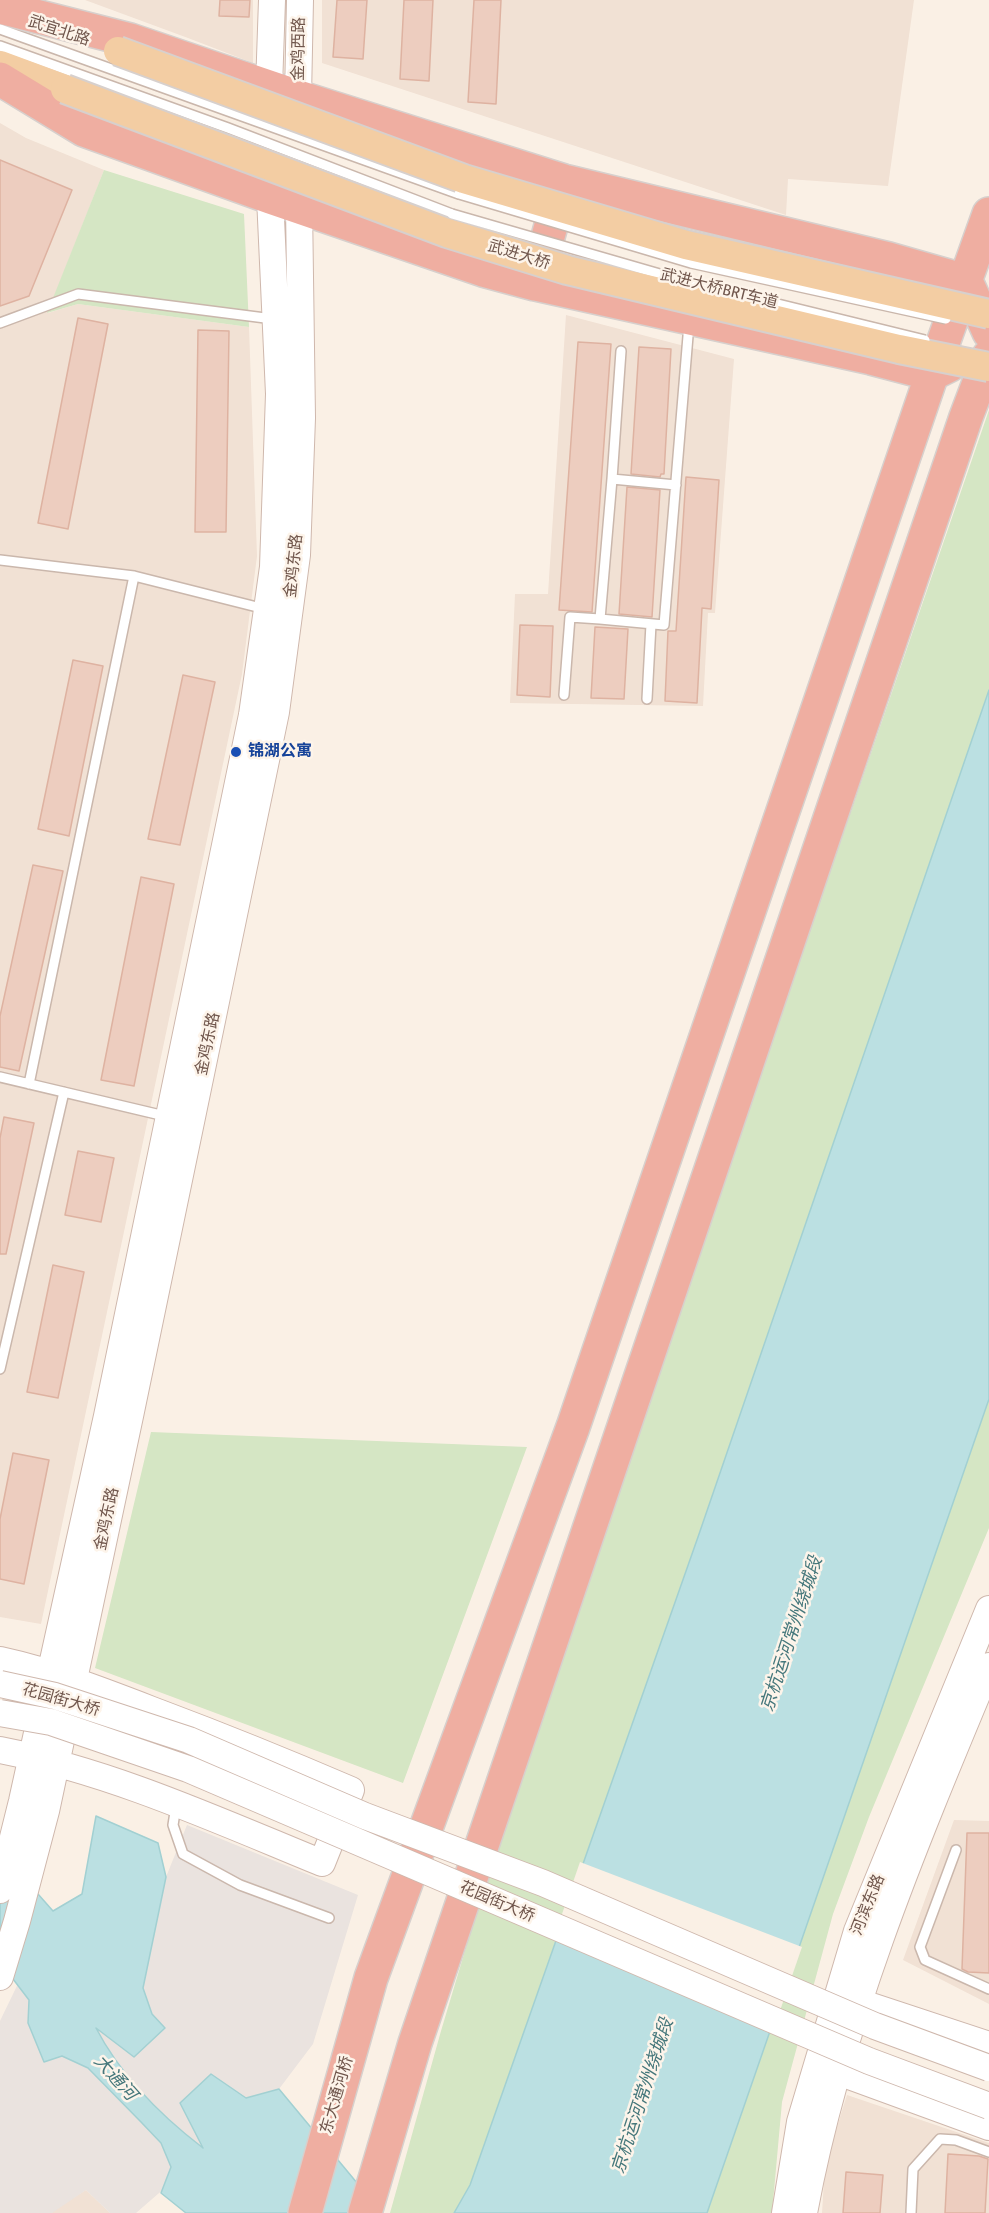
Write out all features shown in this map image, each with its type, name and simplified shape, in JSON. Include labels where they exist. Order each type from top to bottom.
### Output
[{"type":"highway","points":[[0,7],[130,40],[284,92],[564,181],[889,259],[966,281],[987,341],[966,417],[415,2043],[365,2213]]},
{"type":"highway","points":[[0,79],[84,130],[483,270],[535,285],[871,358],[932,374],[987,341]]},
{"type":"highway","points":[[535,285],[564,181]]},
{"type":"highway","name":"东大通河桥","points":[[305,2213],[370,1978],[573,1427],[932,374],[989,214]]},
{"type":"main road","name":"金鸡西路","points":[[272,0],[284,92]]},
{"type":"main road","name":"金鸡西路","points":[[284,92],[300,0]]},
{"type":"main road","name":"武宜北路","points":[[0,12],[118,51],[464,179],[686,245],[987,341]]},
{"type":"main road","name":"武进大桥","points":[[0,65],[447,233],[567,270],[899,349],[987,341]]},
{"type":"main road","name":"金鸡东路","points":[[0,1977],[31,1871],[44,1761],[61,1677],[180,1119],[276,712],[278,613],[273,567],[279,394],[275,319],[284,201]]},
{"type":"main road","name":"金鸡东路","points":[[278,613],[297,555],[302,418],[284,201]]},
{"type":"main road","name":"河滨东路","points":[[848,1998],[856,1931],[989,1609]]},
{"type":"main road","points":[[0,1660],[61,1677],[261,1752],[351,1790],[322,1863],[117,1782],[0,1750]]},
{"type":"main road","name":"河滨东路","points":[[804,2213],[827,2067],[848,1998],[989,1666]]},
{"type":"main road","name":"花园街大桥","points":[[0,1684],[55,1696],[189,1740],[365,1816],[543,1883],[875,2026],[989,2068]]},
{"type":"main road","name":"花园街大桥","points":[[0,1713],[51,1722],[188,1769],[869,2061],[989,2106]]},
{"type":"main road","name":"金鸡东路","points":[[0,1890],[10,1853],[44,1761]]},
{"type":"main road","points":[[848,1998],[989,2045]]},
{"type":"main road","points":[[827,2067],[989,2127]]},
{"type":"main road","name":"河滨东路","points":[[785,2213],[800,2122],[827,2067]]},
{"type":"lane","name":"武进大桥BRT车道","points":[[0,28],[459,194],[691,263],[958,321]]},
{"type":"lane","name":"武进大桥BRT车道","points":[[0,46],[228,128],[452,214],[684,282],[957,346]]},
{"type":"lane","points":[[0,323],[78,294],[275,319]]},
{"type":"lane","points":[[564,695],[570,617],[663,625],[689,318]]},
{"type":"lane","points":[[600,619],[621,351]]},
{"type":"lane","points":[[612,479],[676,484]]},
{"type":"lane","points":[[0,560],[134,576],[278,613]]},
{"type":"lane","points":[[29,1084],[134,576]]},
{"type":"lane","points":[[647,699],[651,624]]},
{"type":"lane","points":[[0,1077],[180,1119]]},
{"type":"lane","points":[[0,1369],[64,1092]]},
{"type":"lane","points":[[176,1804],[172,1825],[183,1854],[240,1885],[329,1918]]},
{"type":"lane","points":[[956,1850],[920,1947],[925,1960],[989,1989]]},
{"type":"lane","points":[[910,2213],[913,2169],[940,2139],[956,2140],[989,2152]]},
{"type":"shaded area","points":[[85,0],[253,0],[253,63],[188,38]]},
{"type":"shaded area","points":[[322,0],[914,0],[888,186],[788,179],[786,215],[322,63]]},
{"type":"shaded area","points":[[0,123],[26,138],[104,170],[48,313],[78,304],[249,327],[257,556],[242,674],[41,1624],[0,1617]]},
{"type":"shaded area","points":[[566,315],[734,359],[715,613],[708,613],[703,706],[510,703],[515,594],[548,594]]},
{"type":"shaded area","points":[[954,1820],[989,1821],[989,2004],[903,1960]]},
{"type":"shaded area","points":[[187,1825],[358,1895],[313,2044],[279,2089],[136,2213],[110,2213],[86,2190],[52,2213],[0,2213],[0,2021],[53,1911],[166,1877]]},
{"type":"shaded area","points":[[847,2095],[989,2143],[989,2213],[822,2213],[825,2165]]},
{"type":"shaded area","points":[[86,2190],[110,2213],[52,2213],[53,2210]]},
{"type":"green space","points":[[104,170],[244,214],[249,327],[78,304],[47,313]]},
{"type":"green space","points":[[989,410],[989,690],[698,1537],[470,2185],[454,2213],[390,2213],[504,1820]]},
{"type":"green space","points":[[989,1399],[989,1528],[869,1817],[833,1914],[782,2102],[772,2213],[707,2213]]},
{"type":"green space","points":[[151,1432],[527,1447],[403,1783],[95,1668]]},
{"type":"water","name":"京杭运河常州绕城段","points":[[989,690],[989,1399],[707,2213],[454,2213],[470,2185],[698,1537]]},
{"type":"water","name":"大通河","points":[[96,1816],[158,1843],[166,1877],[143,1988],[152,2014],[165,2028],[134,2057],[96,2028],[117,2062],[157,2108],[203,2148],[180,2103],[211,2074],[246,2098],[279,2089],[382,2213],[186,2213],[161,2193],[171,2167],[161,2143],[88,2068],[62,2056],[44,2062],[28,2023],[29,2000],[13,1979],[0,1967],[0,1851],[53,1911],[82,1894]]},
{"type":"pier","points":[[580,1862],[802,1947],[774,2028],[553,1940]]},
{"type":"building","points":[[220,0],[250,0],[249,17],[219,16]]},
{"type":"building","points":[[337,0],[367,0],[363,59],[333,57]]},
{"type":"building","points":[[404,0],[433,0],[429,81],[400,79]]},
{"type":"building","points":[[474,0],[501,0],[496,104],[468,102]]},
{"type":"building","points":[[0,160],[72,190],[29,296],[0,306]]},
{"type":"building","points":[[78,318],[108,324],[68,529],[38,523]]},
{"type":"building","points":[[198,330],[229,331],[226,532],[195,532]]},
{"type":"building","points":[[578,342],[611,344],[592,612],[559,610]]},
{"type":"building","points":[[639,347],[671,349],[664,474],[660,477],[631,474]]},
{"type":"building","points":[[686,477],[719,480],[711,609],[702,608],[697,703],[665,701],[668,631],[676,631]]},
{"type":"building","points":[[627,487],[660,490],[652,617],[619,614]]},
{"type":"building","points":[[520,625],[553,626],[550,697],[517,695]]},
{"type":"building","points":[[595,627],[628,629],[624,699],[591,698]]},
{"type":"building","points":[[73,660],[103,666],[69,836],[38,829]]},
{"type":"building","points":[[183,675],[215,682],[180,845],[148,839]]},
{"type":"building","points":[[33,865],[63,871],[19,1071],[0,1067],[0,1016]]},
{"type":"building","points":[[141,877],[174,884],[134,1086],[101,1080]]},
{"type":"building","points":[[4,1117],[34,1123],[6,1254],[0,1254],[0,1138]]},
{"type":"building","points":[[78,1151],[114,1158],[101,1222],[65,1215]]},
{"type":"building","points":[[53,1265],[84,1272],[58,1398],[27,1392]]},
{"type":"building","points":[[13,1453],[49,1460],[24,1584],[0,1579],[0,1519]]},
{"type":"building","points":[[967,1833],[989,1833],[989,1973],[968,1972],[962,1969]]},
{"type":"building","points":[[948,2154],[979,2156],[988,2159],[985,2213],[945,2213]]},
{"type":"building","points":[[846,2172],[883,2175],[880,2213],[843,2213]]},
{"type":"place","name":"锦湖公寓","points":[[236,752]]}]
